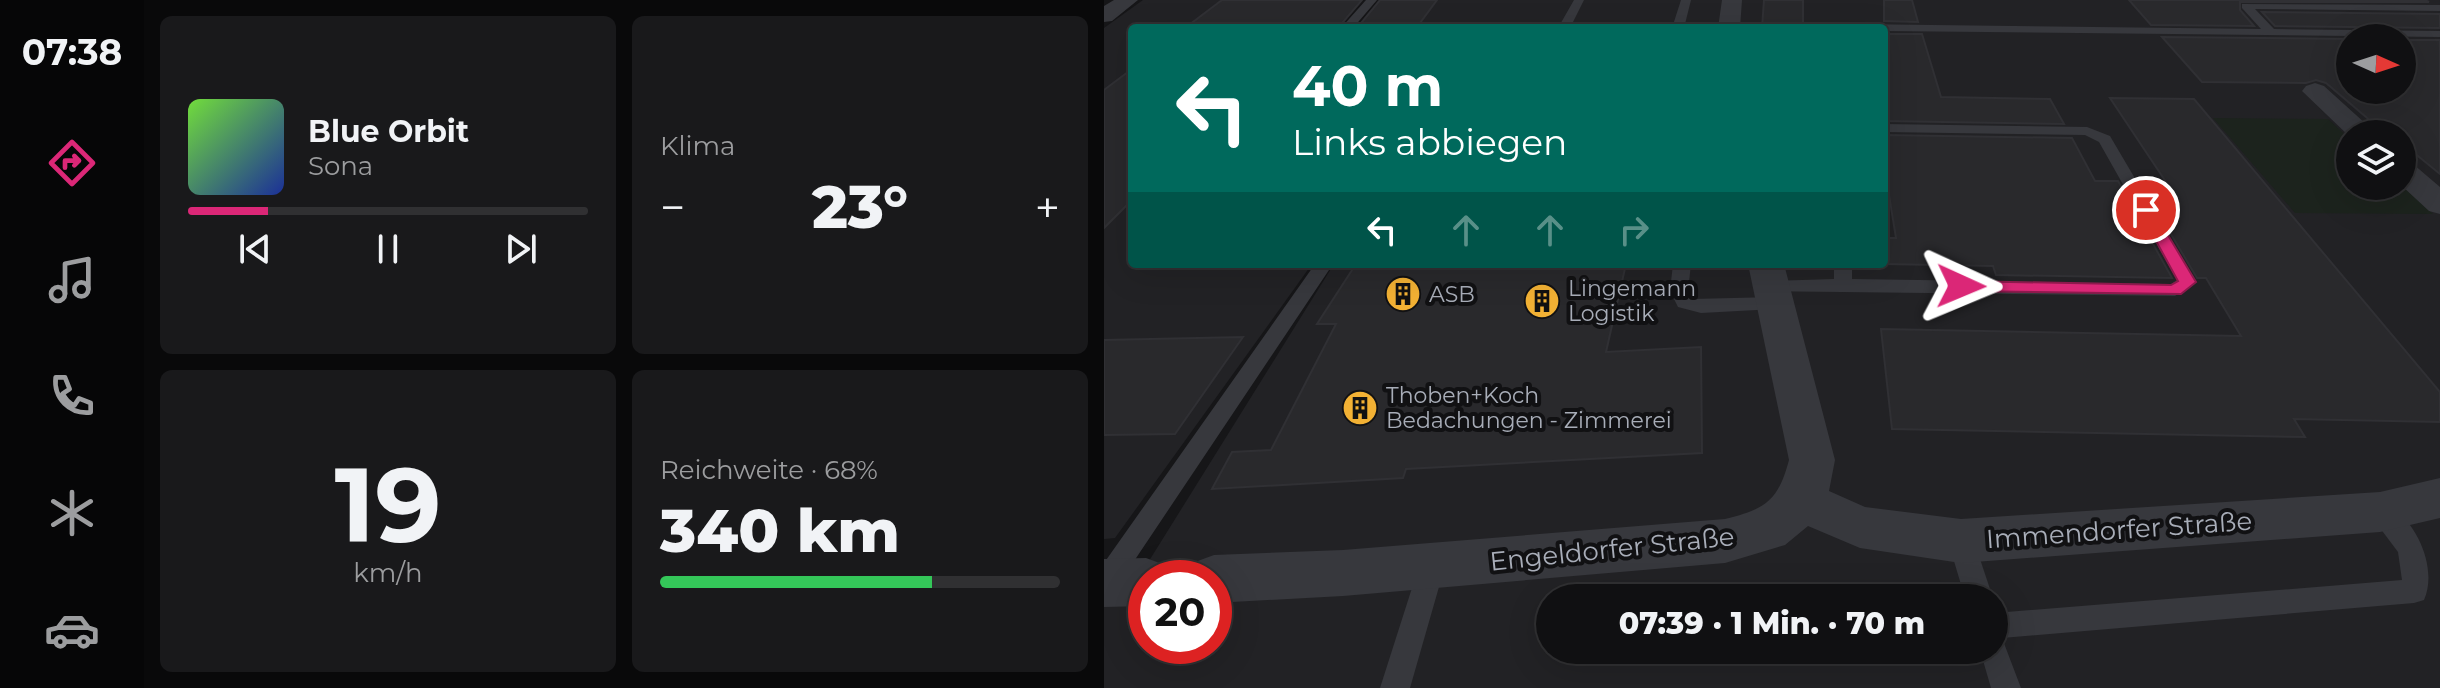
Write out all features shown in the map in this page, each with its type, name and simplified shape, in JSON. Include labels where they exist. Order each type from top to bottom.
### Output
[{"type":"street","points":[[1104,16],[1128,0]]},
{"type":"street","points":[[1729,24],[1732,0]]},
{"type":"street","points":[[2315,91],[2347,120]]},
{"type":"street","points":[[2416,183],[2440,204]]},
{"type":"street","points":[[1771,285],[1812,460],[1803,501]]},
{"type":"street","name":"Immendorfer Straße","points":[[1803,501],[1860,527],[1961,541],[2380,512],[2440,498]]},
{"type":"street","name":"Engeldorfer Straße","points":[[1232,578],[1432,566],[1725,541],[1767,530],[1803,501]]},
{"type":"street","points":[[1104,583],[1128,582]]},
{"type":"lane","points":[[1351,24],[1372,0]]},
{"type":"lane","points":[[1566,24],[1579,0]]},
{"type":"lane","points":[[1679,24],[1686,0]]},
{"type":"lane","points":[[2242,3],[2440,8]]},
{"type":"lane","points":[[2242,3],[2271,32]]},
{"type":"lane","points":[[1888,27],[2440,34]]},
{"type":"lane","points":[[1682,268],[1679,291],[1685,303],[1701,307],[1771,285],[2175,290],[2187,282],[2105,139],[2087,131],[1888,128]]},
{"type":"lane","points":[[1104,583],[1321,268]]},
{"type":"lane","points":[[1838,284],[1843,281],[1843,268]]},
{"type":"lane","points":[[2008,625],[2414,591],[2415,561],[2403,537],[2380,512]]},
{"type":"lane","points":[[1961,541],[1975,584]]},
{"type":"lane","points":[[1395,688],[1432,566]]},
{"type":"lane","points":[[1999,664],[2006,688]]},
{"type":"shaded area","points":[[1143,0],[1359,0],[1338,24],[1128,24],[1128,268],[1309,268],[1115,538],[1104,539],[1104,28]]},
{"type":"shaded area","points":[[1391,0],[2440,0],[2440,688],[1104,688],[1104,603],[1124,601],[1128,595],[1128,664],[1232,664],[1232,560],[1150,560],[1332,268],[1888,268],[1888,24],[1373,24]]},
{"type":"shaded area","points":[[2213,118],[2328,119],[2336,126],[2336,200],[2416,199],[2433,214],[2295,213]]},
{"type":"building","points":[[1222,0],[1362,0],[1341,24],[1190,24]]},
{"type":"building","points":[[1380,0],[1437,0],[1419,24],[1360,24]]},
{"type":"building","points":[[1764,0],[1803,0],[1803,24],[1762,24]]},
{"type":"building","points":[[1884,0],[1912,0],[1918,22],[1884,21]]},
{"type":"building","points":[[2129,0],[2429,2],[2240,2],[2240,10],[2254,26],[2151,25]]},
{"type":"building","points":[[2262,12],[2440,14],[2440,28],[2416,28],[2416,24],[2275,26]]},
{"type":"building","points":[[1888,34],[1922,34],[1941,97],[2050,99],[2064,124],[1888,121]]},
{"type":"building","points":[[2162,37],[2336,39],[2336,92],[2316,80],[2306,83],[2202,82]]},
{"type":"building","points":[[2416,40],[2440,40],[2440,174],[2416,154],[2416,120],[2370,120],[2351,104],[2416,104]]},
{"type":"building","points":[[1128,72],[1128,204],[1104,228],[1104,90]]},
{"type":"building","points":[[2110,98],[2194,99],[2440,392],[2440,422],[2294,419],[2305,437],[1892,429],[1881,329],[2241,336],[2206,278],[2197,278],[2140,182],[2166,182]]},
{"type":"building","points":[[1888,135],[2072,138],[2095,181],[2118,181],[2172,278],[1996,275],[1993,266],[1888,264],[1888,238],[1896,238],[1888,189]]},
{"type":"building","points":[[1353,268],[1625,268],[1606,352],[1701,347],[1702,453],[1406,469],[1403,478],[1212,489],[1232,452],[1271,450],[1336,324],[1317,324]]},
{"type":"building","points":[[1243,337],[1175,434],[1104,435],[1104,340]]},
{"type":"place","name":"ASB","points":[[1403,294]]},
{"type":"place","name":"Lingemann Logistik","points":[[1542,301]]},
{"type":"place","name":"Thoben+Koch Bedachungen - Zimmerei","points":[[1360,408]]},
{"type":"route","points":[[1961,286],[2175,290],[2187,282],[2146,210]]}]
